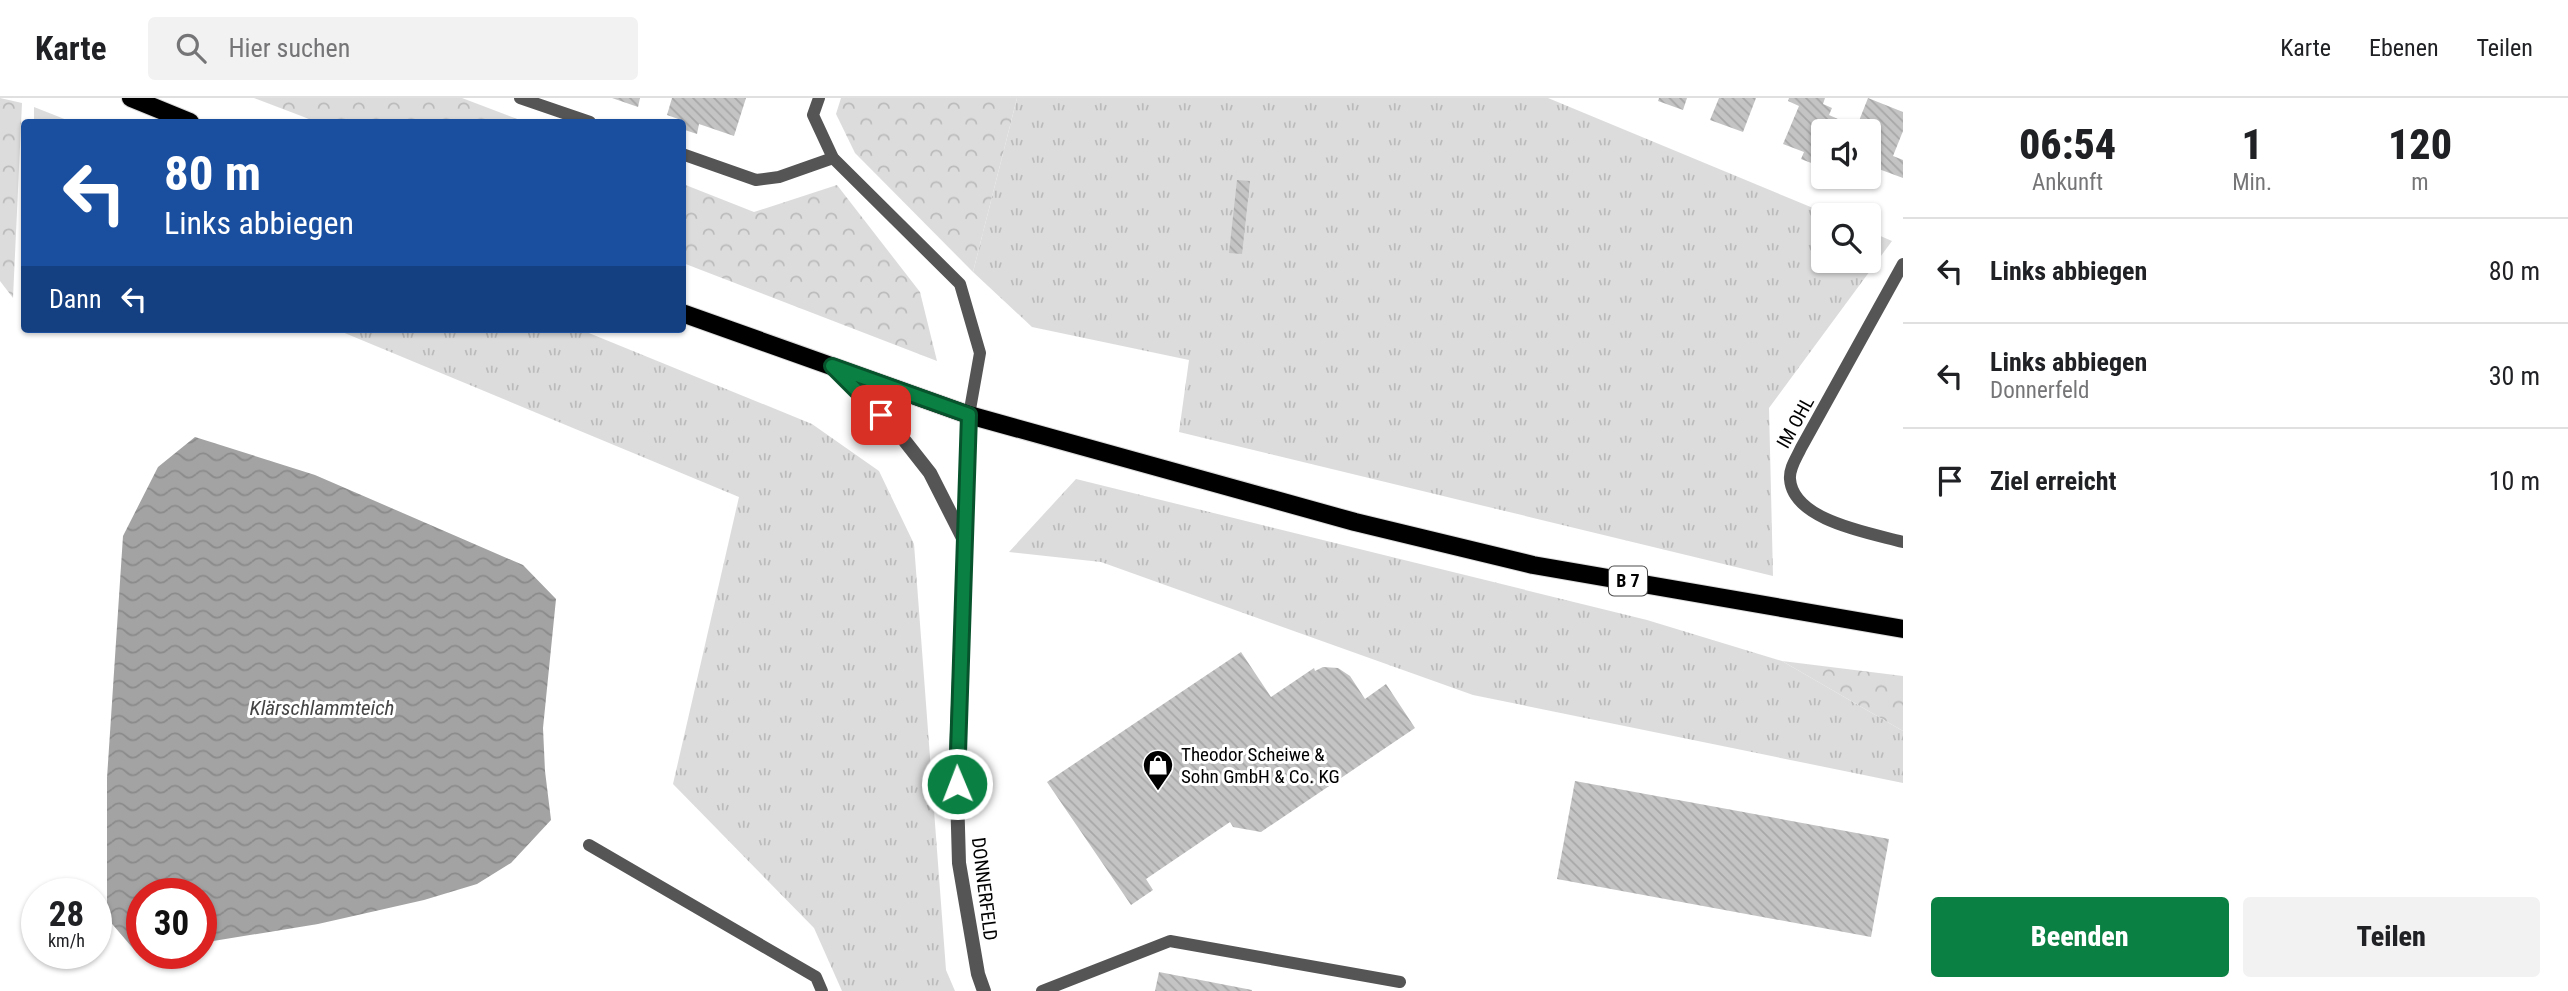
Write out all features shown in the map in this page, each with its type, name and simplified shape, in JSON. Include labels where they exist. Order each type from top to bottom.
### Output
[{"type":"main road","points":[[131,98],[183,119]]},
{"type":"main road","name":"B 7","points":[[686,314],[969,415],[1355,522],[1533,565],[1903,629]]},
{"type":"street","name":"DONNERFELD","points":[[832,366],[897,431],[930,472],[963,539]]},
{"type":"street","name":"DONNERFELD","points":[[969,415],[956,757],[959,863],[978,974],[984,991]]},
{"type":"lane","points":[[520,98],[581,119]]},
{"type":"lane","points":[[819,98],[813,115],[833,158],[960,284],[980,353],[969,415]]},
{"type":"lane","points":[[686,156],[756,180],[779,177],[833,158]]},
{"type":"lane","name":"IM OHL","points":[[1903,264],[1801,448],[1790,479],[1794,493],[1802,504],[1820,516],[1903,542]]},
{"type":"lane","points":[[589,845],[816,977],[822,991]]},
{"type":"lane","points":[[1042,991],[1170,941],[1400,982]]},
{"type":"green space","points":[[0,98],[22,103],[13,298],[0,281]]},
{"type":"green space","points":[[254,98],[462,98],[517,119],[309,119]]},
{"type":"green space","points":[[841,98],[1017,98],[973,272],[855,153],[836,114]]},
{"type":"green space","points":[[1017,98],[1548,98],[1811,207],[1811,273],[1868,273],[1769,408],[1773,576],[1179,432],[1189,360],[1032,327],[973,272]]},
{"type":"green space","points":[[34,107],[64,119],[34,119]]},
{"type":"green space","points":[[686,185],[754,212],[837,185],[920,292],[937,361],[686,264]]},
{"type":"green space","points":[[1881,236],[1892,241],[1881,256]]},
{"type":"green space","points":[[345,333],[589,333],[812,424],[879,471],[914,544],[946,970],[955,991],[842,991],[814,928],[673,784],[739,497]]},
{"type":"green space","points":[[1076,479],[1647,620],[1782,661],[1903,731],[1903,783],[1473,695],[1101,562],[1009,552]]},
{"type":"green space","points":[[1782,661],[1903,676],[1903,731]]},
{"type":"water","name":"Klärschlammteich","points":[[195,437],[315,475],[523,565],[556,599],[543,728],[551,820],[511,863],[477,884],[424,900],[318,924],[217,940],[217,878],[126,878],[126,940],[112,924],[112,878],[107,878],[107,778],[123,536],[158,467]]},
{"type":"building","points":[[612,98],[640,98],[638,107]]},
{"type":"building","points":[[672,98],[746,98],[734,136],[699,124],[697,134],[686,130],[686,119],[667,115]]},
{"type":"building","points":[[1659,98],[1687,98],[1683,110],[1658,101]]},
{"type":"building","points":[[1719,98],[1756,98],[1743,132],[1710,120]]},
{"type":"building","points":[[1789,98],[1825,98],[1823,104],[1832,108],[1829,115],[1838,119],[1811,119],[1811,163],[1801,159],[1804,152],[1783,144],[1799,106],[1788,101]]},
{"type":"building","points":[[1868,98],[1903,112],[1903,131],[1893,156],[1903,160],[1903,178],[1881,170],[1881,119],[1860,119]]},
{"type":"building","points":[[1237,180],[1250,181],[1242,254],[1229,253]]},
{"type":"building","points":[[1241,652],[1271,697],[1314,668],[1315,671],[1323,667],[1338,668],[1350,676],[1365,699],[1386,684],[1415,728],[1261,832],[1233,827],[1230,822],[1146,879],[1153,890],[1131,905],[1047,782]]},
{"type":"building","points":[[1575,781],[1889,839],[1871,937],[1557,879]]},
{"type":"building","points":[[1159,972],[1252,990],[1252,991],[1155,991]]},
{"type":"place","name":"Theodor Scheiwe & Sohn GmbH & Co. KG","points":[[1158,792]]},
{"type":"route","points":[[881,415],[832,366],[969,415],[957,784]]}]
